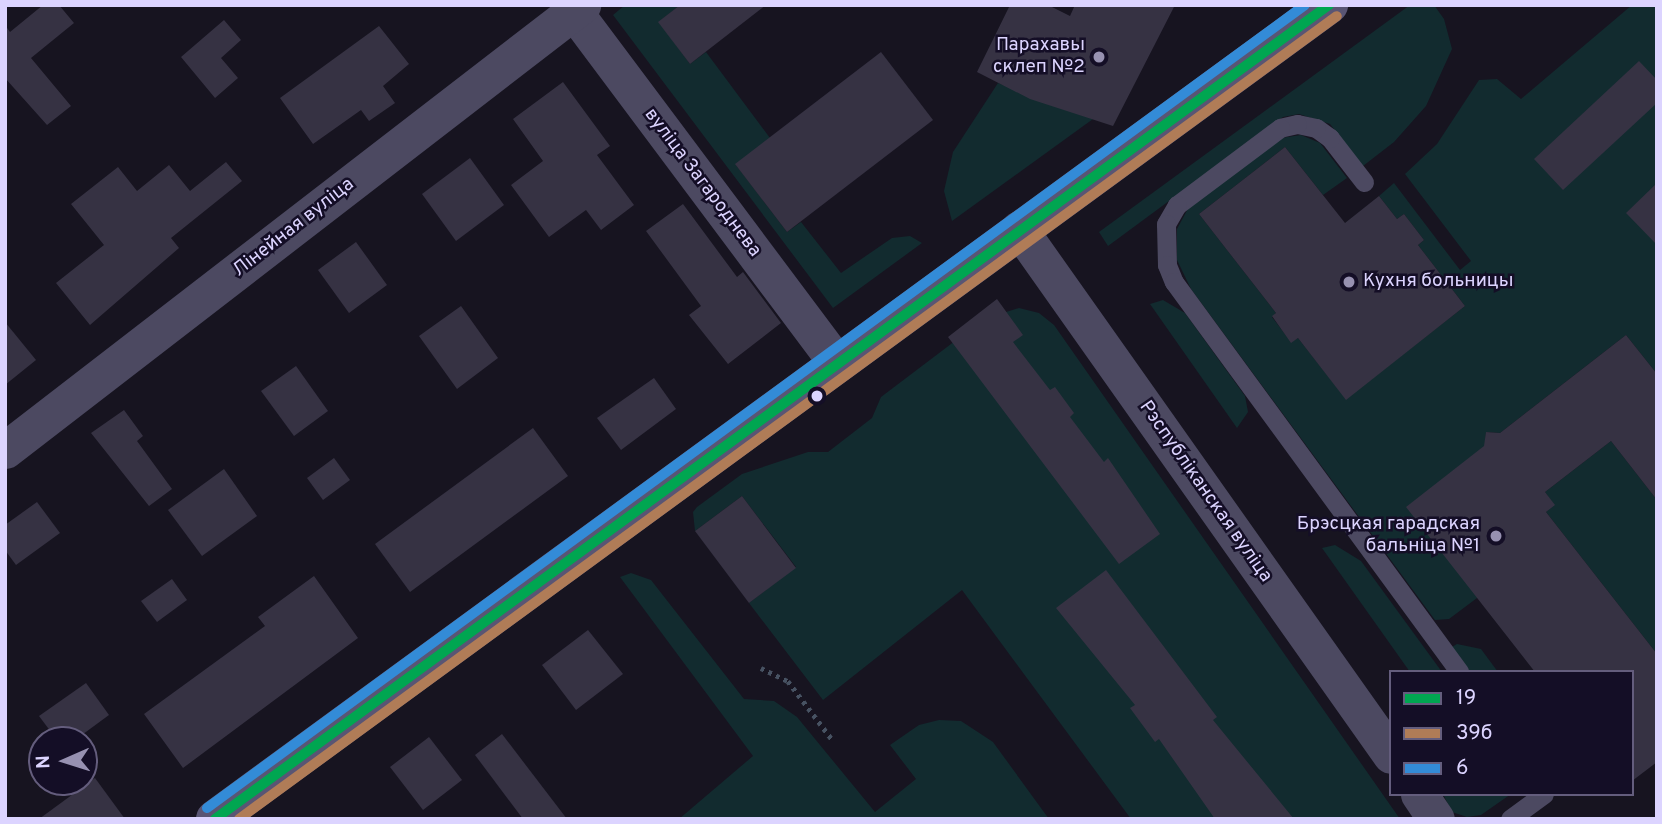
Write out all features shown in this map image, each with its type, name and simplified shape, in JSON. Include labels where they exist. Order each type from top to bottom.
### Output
[{"type":"main road","points":[[215,819],[836,362],[1329,5]]},
{"type":"street","name":"вуліца Загароднева","points":[[575,7],[836,362]]},
{"type":"street","name":"Лінейная вуліца","points":[[5,450],[575,7]]},
{"type":"street","name":"Рэспубліканская вуліца","points":[[1019,229],[1389,752]]},
{"type":"street","points":[[1420,796],[1436,819]]},
{"type":"lane","points":[[1364,182],[1330,138],[1316,128],[1280,128],[1177,205],[1166,224],[1167,265],[1174,282],[1458,670]]},
{"type":"lane","points":[[1510,819],[1542,796]]},
{"type":"path","points":[[761,668],[788,681],[834,742]]},
{"type":"green space","points":[[625,5],[680,5],[659,22],[690,64],[706,52],[770,138],[736,165],[787,232],[801,222],[841,273],[892,238],[910,236],[922,243],[833,308],[613,15]]},
{"type":"green space","points":[[1410,5],[1434,5],[1444,19],[1452,49],[1426,106],[1394,142],[1363,166],[1330,124],[1299,114],[1283,117],[1108,246],[1099,232]]},
{"type":"green space","points":[[1632,5],[1657,5],[1657,374],[1626,335],[1500,433],[1486,432],[1477,598],[1449,619],[1435,620],[1191,289],[1177,260],[1177,229],[1191,203],[1281,138],[1301,135],[1320,143],[1347,178],[1323,195],[1285,147],[1199,214],[1276,313],[1272,317],[1291,342],[1298,338],[1346,399],[1465,306],[1418,245],[1424,240],[1404,214],[1397,219],[1379,196],[1394,183],[1460,270],[1471,261],[1405,174],[1437,144],[1479,80],[1497,79],[1521,99]]},
{"type":"green space","points":[[998,83],[1093,119],[952,221],[944,191],[953,152]]},
{"type":"green space","points":[[1163,300],[1185,313],[1245,396],[1248,412],[1237,428],[1150,304]]},
{"type":"green space","points":[[1019,308],[1039,313],[1054,325],[1400,819],[1131,819],[962,590],[823,700],[749,603],[796,567],[742,496],[695,531],[693,512],[697,507],[742,474],[808,452],[828,452],[872,418],[881,397],[984,319]]},
{"type":"green space","points":[[1611,441],[1657,500],[1657,654],[1546,512],[1554,505],[1545,492]]},
{"type":"green space","points":[[1335,545],[1361,561],[1441,670],[1409,670],[1322,548]]},
{"type":"green space","points":[[631,573],[651,580],[744,699],[774,701],[797,717],[875,812],[916,779],[890,745],[919,725],[939,720],[961,721],[993,742],[1049,819],[679,819],[753,756],[620,577]]},
{"type":"green space","points":[[1457,644],[1481,649],[1497,670],[1469,670],[1452,647]]},
{"type":"green space","points":[[1444,796],[1508,796],[1481,815],[1467,817],[1452,812]]},
{"type":"building","points":[[43,5],[59,5],[74,23],[31,58],[71,106],[47,125],[5,78],[5,25],[10,32]]},
{"type":"building","points":[[680,5],[766,5],[690,64],[658,22]]},
{"type":"building","name":"Парахавы склеп №2","points":[[1010,5],[1048,5],[1070,16],[1075,5],[1175,5],[1113,126],[1030,99],[977,72]]},
{"type":"building","points":[[224,20],[241,40],[221,58],[238,78],[215,98],[181,57]]},
{"type":"building","points":[[379,26],[409,64],[383,86],[395,103],[369,121],[361,110],[313,144],[280,98]]},
{"type":"building","points":[[881,52],[933,120],[787,232],[735,164]]},
{"type":"building","points":[[1639,61],[1657,80],[1657,103],[1563,190],[1534,159]]},
{"type":"building","points":[[563,82],[610,146],[597,155],[634,205],[601,230],[586,210],[549,237],[511,185],[543,161],[513,119]]},
{"type":"building","name":"Кухня больницы","points":[[1285,147],[1345,223],[1379,196],[1397,219],[1404,214],[1424,240],[1418,245],[1465,306],[1346,400],[1298,338],[1291,343],[1272,316],[1276,313],[1199,214]]},
{"type":"building","points":[[470,158],[504,205],[456,241],[422,194]]},
{"type":"building","points":[[226,162],[242,181],[171,238],[179,248],[90,325],[56,283],[104,245],[71,204],[118,167],[137,191],[169,165],[190,191]]},
{"type":"building","points":[[1657,183],[1657,245],[1626,213]]},
{"type":"building","points":[[683,204],[737,277],[743,272],[781,323],[728,364],[689,315],[701,306],[646,231]]},
{"type":"building","points":[[356,242],[387,285],[349,313],[318,270]]},
{"type":"building","points":[[997,299],[1023,335],[1013,342],[1050,390],[1055,387],[1074,413],[1070,417],[1104,462],[1108,458],[1160,534],[1119,564],[948,337]]},
{"type":"building","points":[[461,306],[498,358],[457,389],[419,336]]},
{"type":"building","points":[[5,322],[36,360],[5,385]]},
{"type":"building","name":"Брэсцкая гарадская бальніца №1","points":[[1626,335],[1657,374],[1657,500],[1611,441],[1545,492],[1555,505],[1546,512],[1657,654],[1657,762],[1634,779],[1634,670],[1533,670],[1406,507],[1484,446],[1486,432],[1500,433]]},
{"type":"building","points":[[296,366],[328,411],[294,436],[261,391]]},
{"type":"building","points":[[654,378],[676,409],[621,450],[597,418]]},
{"type":"building","points":[[124,410],[143,436],[137,441],[172,489],[149,506],[91,433]]},
{"type":"building","points":[[533,428],[568,476],[410,592],[375,544]]},
{"type":"building","points":[[334,458],[350,480],[323,500],[307,478]]},
{"type":"building","points":[[224,469],[257,516],[202,556],[168,510]]},
{"type":"building","points":[[742,496],[796,568],[749,603],[695,531]]},
{"type":"building","points":[[37,502],[60,533],[16,565],[5,550],[5,525]]},
{"type":"building","points":[[1106,570],[1217,717],[1213,720],[1294,819],[1215,819],[1159,739],[1155,742],[1130,708],[1135,705],[1056,608]]},
{"type":"building","points":[[314,576],[358,638],[183,768],[144,714],[265,626],[258,617]]},
{"type":"building","points":[[172,579],[187,600],[157,622],[141,601]]},
{"type":"building","points":[[588,630],[623,674],[576,710],[542,665]]},
{"type":"building","points":[[86,683],[109,715],[94,726],[46,726],[39,716]]},
{"type":"building","points":[[502,734],[567,819],[523,819],[475,755]]},
{"type":"building","points":[[429,737],[462,780],[423,810],[390,767]]},
{"type":"building","points":[[98,782],[125,819],[39,819],[70,796],[98,796]]},
{"type":"transit line","name":"6","points":[[207,808],[1305,5]]},
{"type":"transit line","name":"19","points":[[215,819],[1329,5]]},
{"type":"transit line","name":"39б","points":[[239,819],[1337,16]]},
{"type":"place","name":"Парахавы склеп №2","points":[[1099,57]]},
{"type":"place","name":"Кухня больницы","points":[[1349,282]]},
{"type":"place","name":"Брэсцкая гарадская бальніца №1","points":[[1496,536]]}]
